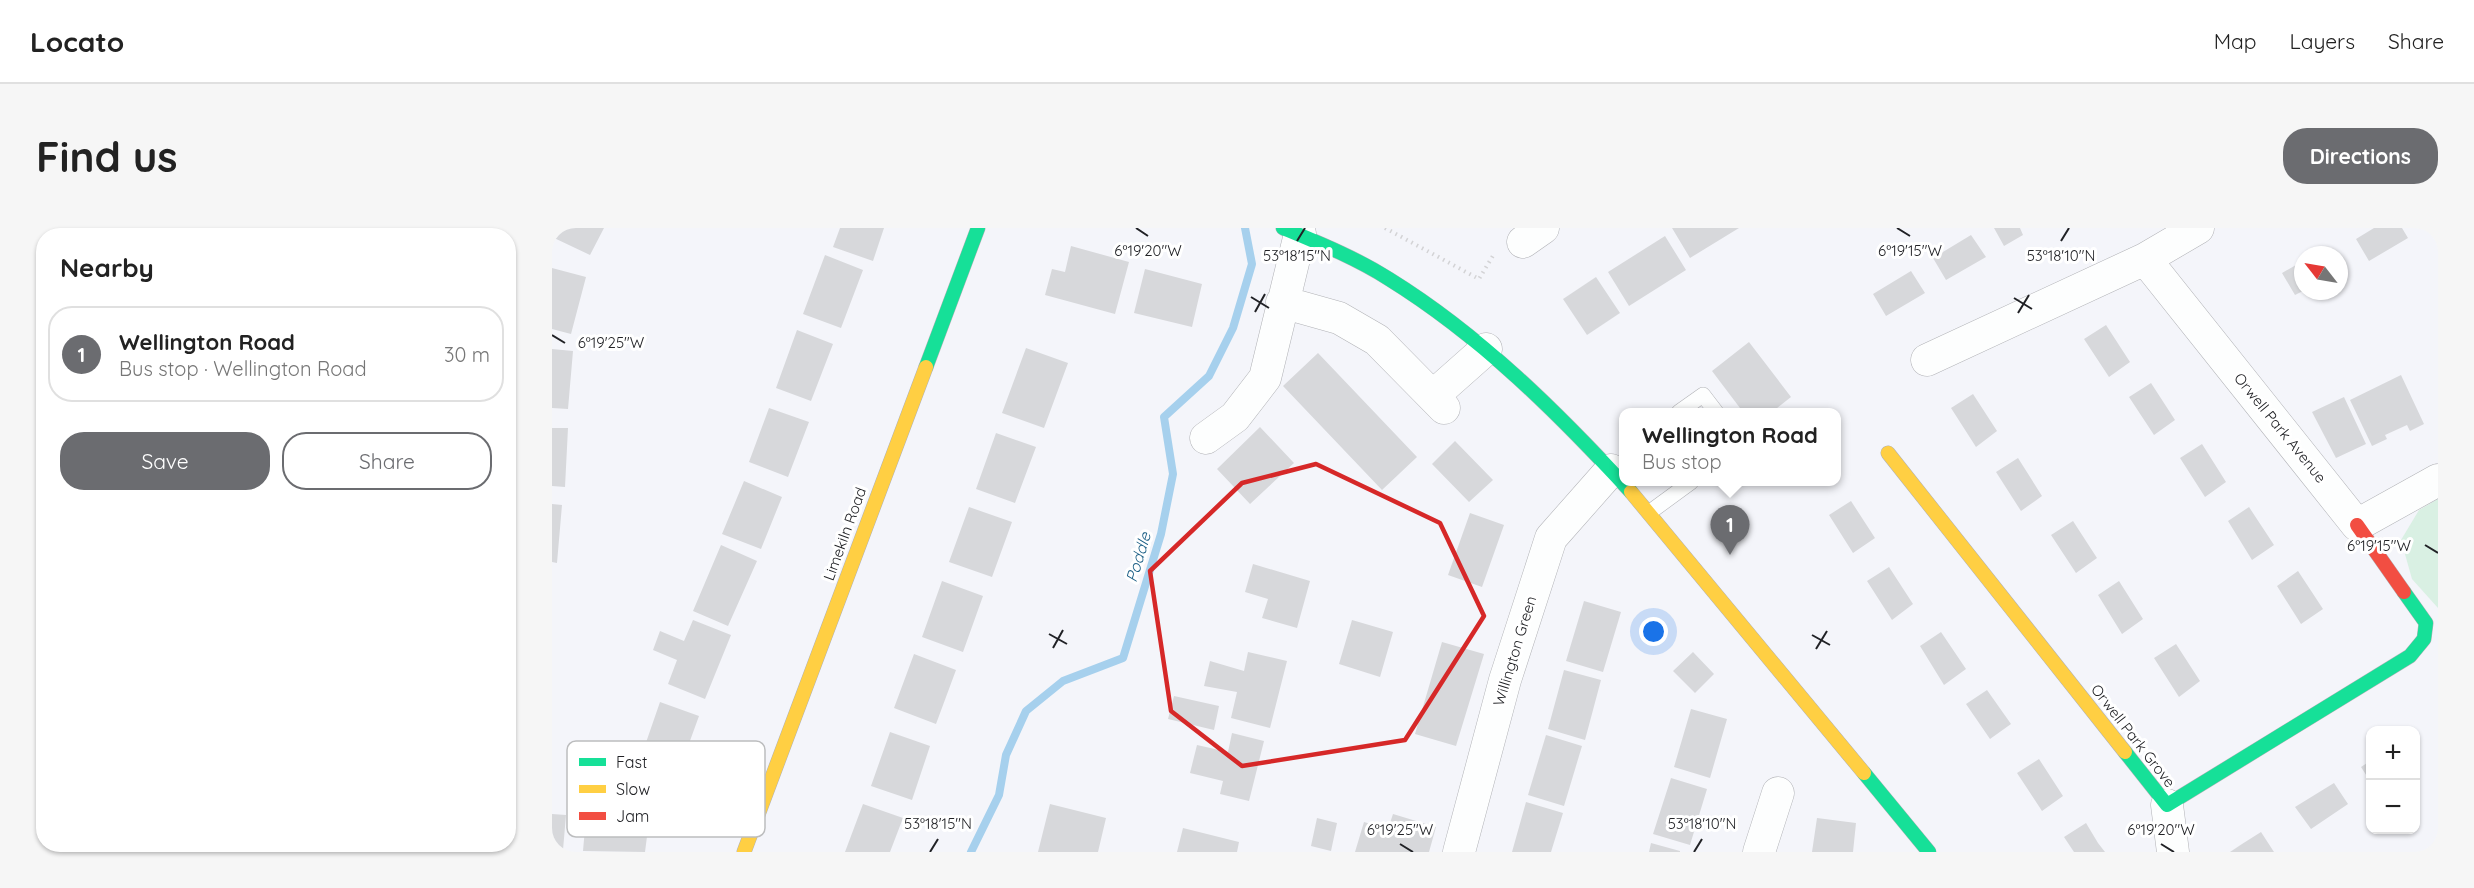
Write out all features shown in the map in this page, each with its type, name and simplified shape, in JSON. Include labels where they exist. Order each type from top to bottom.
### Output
[{"type":"street","name":"Limekiln Road","points":[[765,796],[978,228]]},
{"type":"street","points":[[1927,360],[2145,259],[2198,228]]},
{"type":"street","points":[[1206,438],[1235,417],[1265,378],[1282,302],[1292,231],[1356,261],[1413,294],[1486,349],[1617,464]]},
{"type":"street","name":"Orwell Park Avenue","points":[[2145,259],[2357,525]]},
{"type":"street","points":[[1282,302],[1339,318],[1377,340],[1439,402],[1486,349]]},
{"type":"street","name":"Orwell Park Grove","points":[[1888,453],[2167,805],[2410,656],[2424,639],[2426,623],[2357,525]]},
{"type":"street","name":"Willington Green","points":[[1459,852],[1505,680],[1551,538],[1617,464]]},
{"type":"street","points":[[2357,525],[2438,480]]},
{"type":"street","points":[[1632,486],[1650,512],[1929,852]]},
{"type":"street","points":[[1759,852],[1778,793]]},
{"type":"street","points":[[2167,805],[2173,852]]},
{"type":"street","name":"Limekiln Road","points":[[744,852],[750,837]]},
{"type":"lane","points":[[1685,408],[1703,395],[1713,408]]},
{"type":"lane","points":[[1650,512],[1686,486]]},
{"type":"path","points":[[1385,228],[1479,279],[1494,254]]},
{"type":"highlighted area","points":[[1316,464],[1440,523],[1484,616],[1405,740],[1242,766],[1171,711],[1150,571],[1242,483]]},
{"type":"green space","points":[[2438,499],[2438,608],[2412,579],[2401,540],[2419,510]]},
{"type":"building","points":[[555,228],[604,228],[590,255],[552,237]]},
{"type":"building","points":[[840,228],[884,228],[873,261],[833,247]]},
{"type":"building","points":[[1672,228],[1739,228],[1690,258]]},
{"type":"building","points":[[1994,228],[2020,228],[2023,235],[2004,246]]},
{"type":"building","points":[[2374,228],[2402,228],[2408,238],[2369,261],[2356,239]]},
{"type":"building","points":[[1971,235],[1986,257],[1946,280],[1933,258]]},
{"type":"building","points":[[1665,236],[1686,270],[1629,306],[1608,272]]},
{"type":"building","points":[[1071,246],[1129,262],[1115,314],[1045,295],[1052,269],[1065,272]]},
{"type":"building","points":[[825,255],[863,270],[841,328],[803,314]]},
{"type":"building","points":[[2294,266],[2294,293],[2282,273]]},
{"type":"building","points":[[552,268],[586,277],[571,334],[552,329]]},
{"type":"building","points":[[1145,269],[1202,284],[1192,327],[1134,313]]},
{"type":"building","points":[[1911,271],[1925,293],[1886,316],[1873,294]]},
{"type":"building","points":[[1596,277],[1620,313],[1587,335],[1563,299]]},
{"type":"building","points":[[2106,325],[2130,362],[2109,377],[2084,339]]},
{"type":"building","points":[[797,330],[833,344],[811,401],[776,388]]},
{"type":"building","points":[[1749,342],[1791,397],[1777,408],[1740,408],[1712,371]]},
{"type":"building","points":[[1026,348],[1068,363],[1044,428],[1002,413]]},
{"type":"building","points":[[552,349],[573,351],[568,409],[552,408]]},
{"type":"building","points":[[1318,353],[1417,457],[1382,490],[1283,386]]},
{"type":"building","points":[[2401,375],[2424,424],[2410,431],[2407,425],[2385,435],[2387,439],[2372,446],[2350,400]]},
{"type":"building","points":[[2151,383],[2175,420],[2154,435],[2129,397]]},
{"type":"building","points":[[1973,394],[1997,431],[1976,447],[1951,408]]},
{"type":"building","points":[[2344,397],[2366,444],[2336,458],[2312,412]]},
{"type":"building","points":[[769,408],[809,422],[788,477],[749,462]]},
{"type":"building","points":[[1260,427],[1294,463],[1250,504],[1217,469]]},
{"type":"building","points":[[552,428],[568,428],[565,487],[552,486]]},
{"type":"building","points":[[996,433],[1036,447],[1015,503],[976,489]]},
{"type":"building","points":[[1455,441],[1493,480],[1469,502],[1432,464]]},
{"type":"building","points":[[2202,444],[2226,482],[2205,497],[2180,458]]},
{"type":"building","points":[[2018,458],[2042,496],[2021,511],[1996,472]]},
{"type":"building","points":[[744,481],[782,497],[761,549],[722,534]]},
{"type":"building","points":[[1851,501],[1875,538],[1853,553],[1829,515]]},
{"type":"building","points":[[552,504],[562,505],[557,563],[552,562]]},
{"type":"building","points":[[969,507],[1012,522],[992,577],[949,562]]},
{"type":"building","points":[[2249,507],[2274,545],[2252,560],[2228,521]]},
{"type":"building","points":[[1470,513],[1504,525],[1482,587],[1448,575]]},
{"type":"building","points":[[2073,521],[2097,558],[2076,573],[2051,535]]},
{"type":"building","points":[[721,545],[757,561],[728,626],[693,611]]},
{"type":"building","points":[[1253,564],[1310,581],[1297,628],[1262,618],[1268,599],[1245,592]]},
{"type":"building","points":[[1889,567],[1913,604],[1892,620],[1867,581]]},
{"type":"building","points":[[2298,571],[2323,609],[2301,624],[2277,586]]},
{"type":"building","points":[[942,581],[983,596],[963,652],[922,637]]},
{"type":"building","points":[[2119,581],[2143,619],[2122,634],[2098,595]]},
{"type":"building","points":[[1584,601],[1621,612],[1603,672],[1566,661]]},
{"type":"building","points":[[693,620],[731,635],[705,699],[668,684],[677,660],[653,650],[660,631],[684,641]]},
{"type":"building","points":[[1352,620],[1393,632],[1380,677],[1339,664]]},
{"type":"building","points":[[1941,632],[1966,669],[1944,685],[1920,646]]},
{"type":"building","points":[[1442,642],[1484,654],[1456,746],[1415,734]]},
{"type":"building","points":[[2176,644],[2200,681],[2179,697],[2154,658]]},
{"type":"building","points":[[1248,652],[1287,661],[1270,728],[1231,718],[1237,692],[1204,686],[1210,661],[1244,671]]},
{"type":"building","points":[[1693,652],[1714,674],[1695,693],[1673,671]]},
{"type":"building","points":[[914,654],[956,670],[936,724],[894,708]]},
{"type":"building","points":[[1564,670],[1601,680],[1585,740],[1548,729]]},
{"type":"building","points":[[1987,690],[2011,724],[1990,739],[1966,704]]},
{"type":"building","points":[[1174,696],[1219,706],[1214,730],[1168,719]]},
{"type":"building","points":[[660,702],[699,716],[690,741],[647,741]]},
{"type":"building","points":[[1691,709],[1727,719],[1710,778],[1674,767]]},
{"type":"building","points":[[890,732],[930,746],[912,800],[871,786]]},
{"type":"building","points":[[1232,733],[1264,741],[1249,801],[1220,794],[1223,781],[1190,773],[1197,745],[1228,752]]},
{"type":"building","points":[[1546,735],[1582,746],[1564,806],[1528,795]]},
{"type":"building","points":[[2039,759],[2063,796],[2042,811],[2017,773]]},
{"type":"building","points":[[2366,764],[2366,775],[2361,767]]},
{"type":"building","points":[[1671,778],[1707,789],[1690,845],[1653,834]]},
{"type":"building","points":[[2334,783],[2348,804],[2311,829],[2295,807]]},
{"type":"building","points":[[1526,802],[1563,813],[1551,852],[1512,852]]},
{"type":"building","points":[[863,804],[903,818],[890,852],[845,852]]},
{"type":"building","points":[[1050,804],[1106,818],[1098,852],[1038,852]]},
{"type":"building","points":[[552,814],[566,815],[563,850],[552,849]]},
{"type":"building","points":[[1393,814],[1436,827],[1429,852],[1355,852],[1364,822],[1388,829]]},
{"type":"building","points":[[1317,818],[1337,823],[1331,851],[1311,846]]},
{"type":"building","points":[[1817,818],[1856,823],[1853,852],[1812,852]]},
{"type":"building","points":[[2086,823],[2105,852],[2074,852],[2064,837]]},
{"type":"building","points":[[1183,828],[1239,842],[1237,852],[1177,852]]},
{"type":"building","points":[[2261,832],[2274,852],[2230,852],[2242,844]]},
{"type":"building","points":[[584,837],[647,837],[645,852],[583,851]]},
{"type":"building","points":[[1651,843],[1680,851],[1680,852],[1649,852]]},
{"type":"waterway","name":"Poddle","points":[[971,852],[999,795],[1006,755],[1026,711],[1063,681],[1123,658],[1161,534],[1173,474],[1164,417],[1209,376],[1233,328],[1252,264],[1245,228]]},
{"type":"traffic: fast","points":[[926,367],[978,228]]},
{"type":"traffic: fast","points":[[1283,228],[1364,264],[1423,301],[1517,377],[1619,479]]},
{"type":"traffic: fast","points":[[1625,486],[1631,492]]},
{"type":"traffic: fast","points":[[2125,752],[2167,805],[2410,656],[2424,639],[2426,623],[2404,592]]},
{"type":"traffic: fast","points":[[1864,773],[1929,852]]},
{"type":"traffic: slow","points":[[765,796],[926,367]]},
{"type":"traffic: slow","points":[[1888,453],[2125,752]]},
{"type":"traffic: slow","points":[[1631,492],[1864,773]]},
{"type":"traffic: slow","points":[[744,852],[750,837]]},
{"type":"traffic: jam","points":[[2357,525],[2404,592]]},
{"type":"place","name":"Wellington Road","points":[[1730,555]]}]
